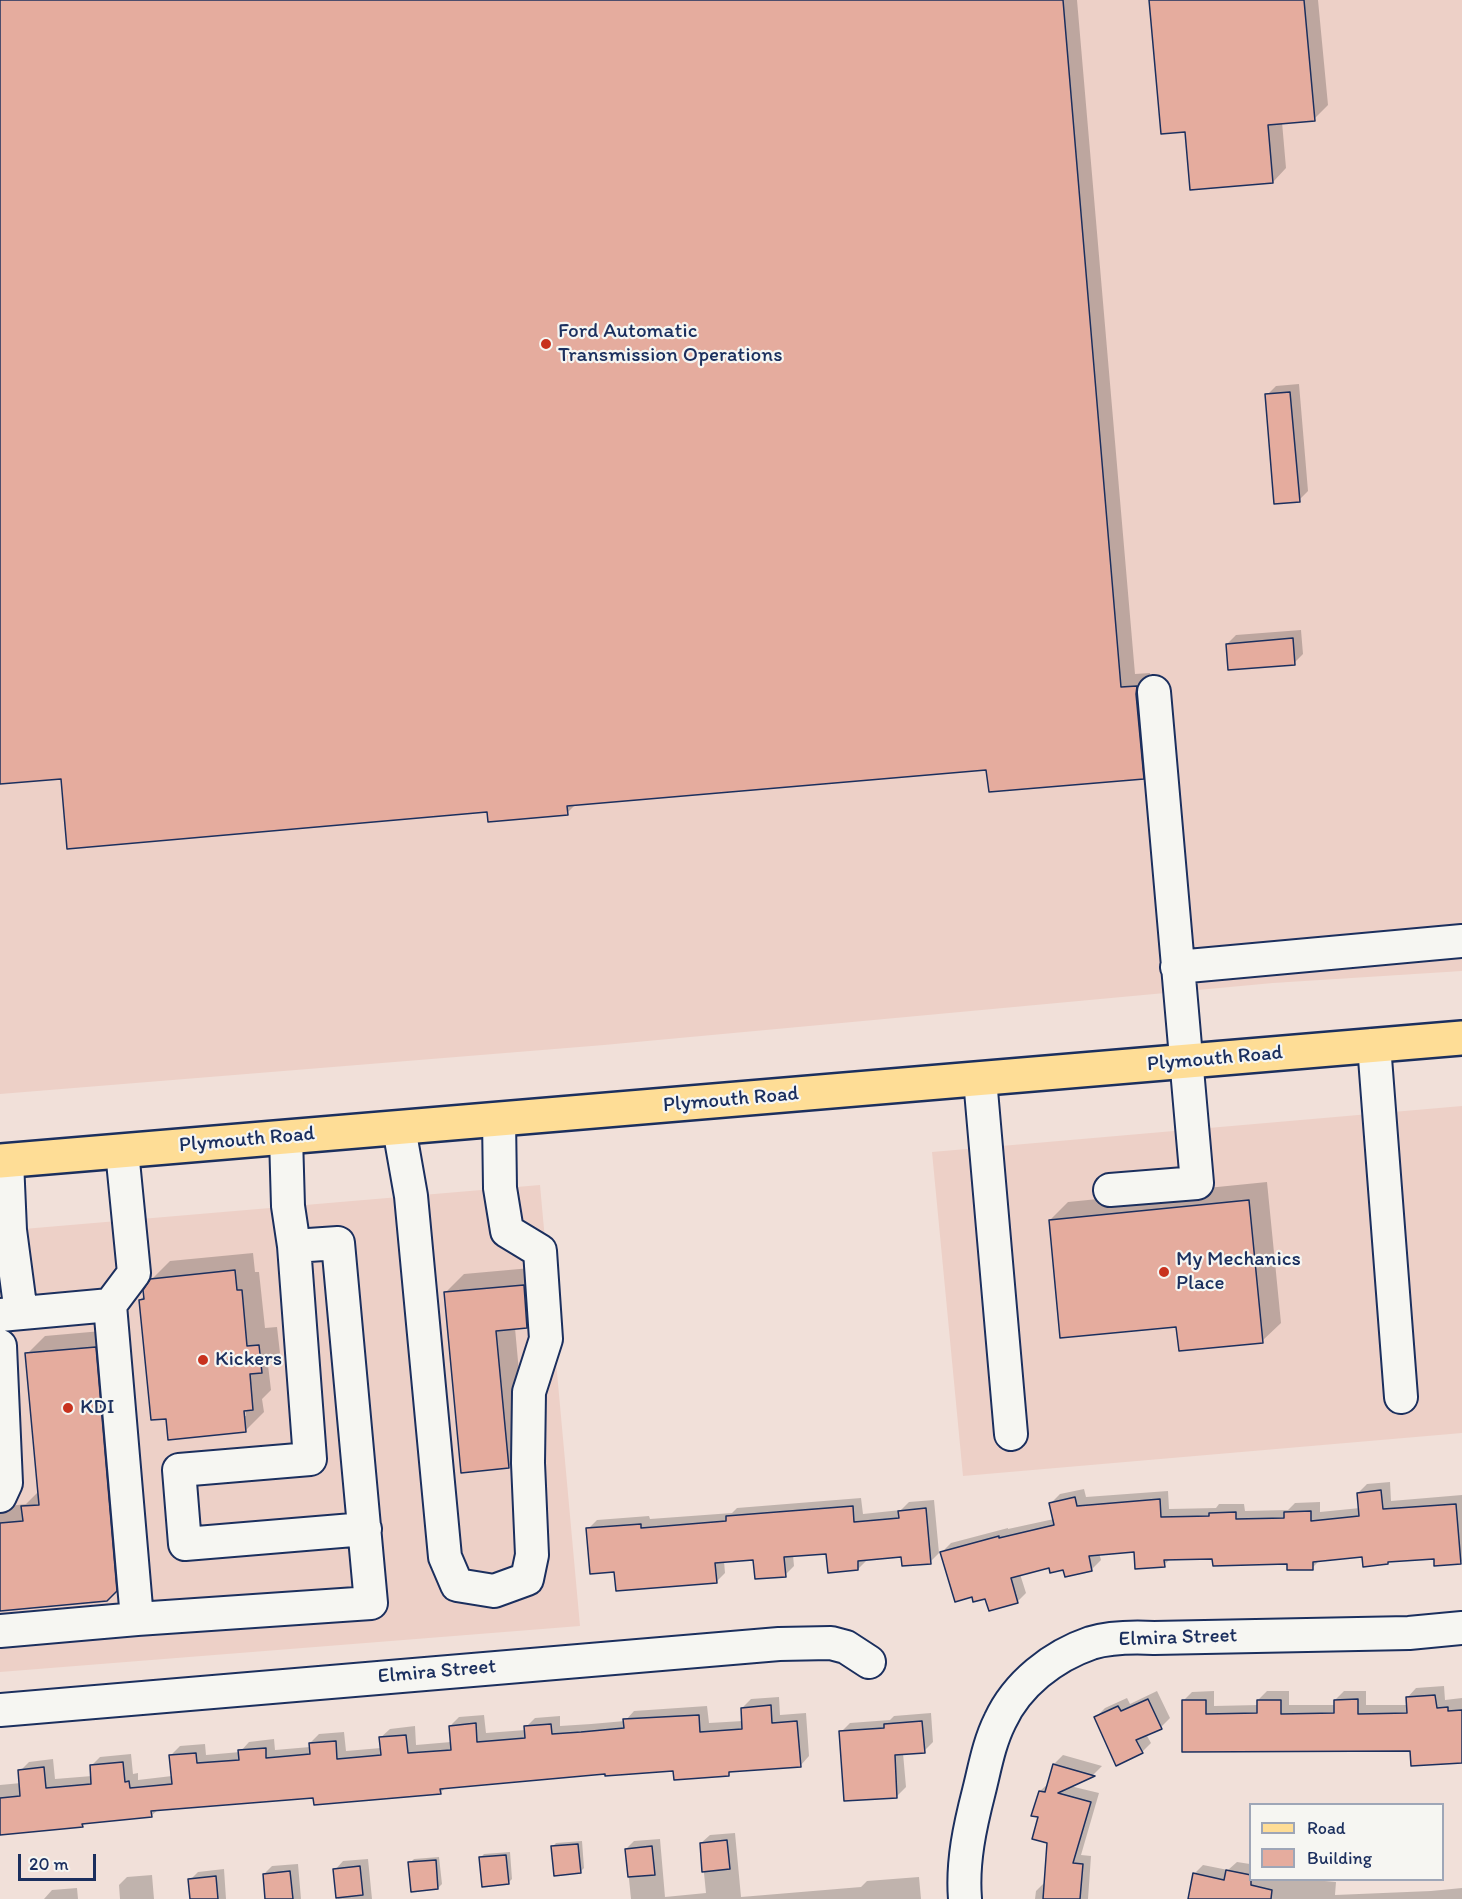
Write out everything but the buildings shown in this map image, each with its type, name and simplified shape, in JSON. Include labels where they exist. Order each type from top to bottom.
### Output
[{"type":"main road","name":"Plymouth Road","points":[[3,1161],[1462,1038]]},
{"type":"street","points":[[1110,1190],[1197,1184],[1154,692]]},
{"type":"street","points":[[1177,968],[1462,941]]},
{"type":"street","points":[[1374,1046],[1401,1398]]},
{"type":"street","points":[[980,1078],[1011,1434]]},
{"type":"street","points":[[399,1128],[411,1196],[445,1557],[457,1585],[494,1591],[527,1578],[532,1555],[528,1463],[529,1392],[546,1339],[540,1251],[507,1231],[500,1188],[499,1119]]},
{"type":"street","points":[[286,1137],[288,1206],[294,1246],[310,1459],[179,1470],[184,1544],[364,1529]]},
{"type":"street","points":[[122,1151],[134,1273],[110,1305],[137,1619]]},
{"type":"street","points":[[3,1161],[10,1230],[11,1314],[110,1305]]},
{"type":"street","points":[[0,1631],[371,1603],[338,1243],[294,1246]]},
{"type":"street","points":[[0,1346],[6,1483],[0,1496]]},
{"type":"street","name":"Elmira Street","points":[[965,1899],[966,1856],[971,1821],[993,1738],[1011,1701],[1034,1676],[1061,1656],[1092,1643],[1126,1637],[1409,1633],[1462,1628]]},
{"type":"street","name":"Elmira Street","points":[[0,1710],[779,1644],[831,1643],[846,1647],[869,1662]]},
{"type":"shaded area","points":[[0,0],[1462,0],[1462,971],[1273,983],[604,1045],[0,1094]]},
{"type":"shaded area","points":[[1462,1106],[1462,1433],[963,1476],[932,1152]]},
{"type":"shaded area","points":[[540,1185],[580,1626],[0,1672],[0,1231]]},
{"type":"place","name":"Ford Automatic Transmission Operations","points":[[546,344]]},
{"type":"place","name":"My Mechanics Place","points":[[1164,1272]]},
{"type":"place","name":"Kickers","points":[[203,1360]]},
{"type":"place","name":"KDI","points":[[68,1408]]}]
